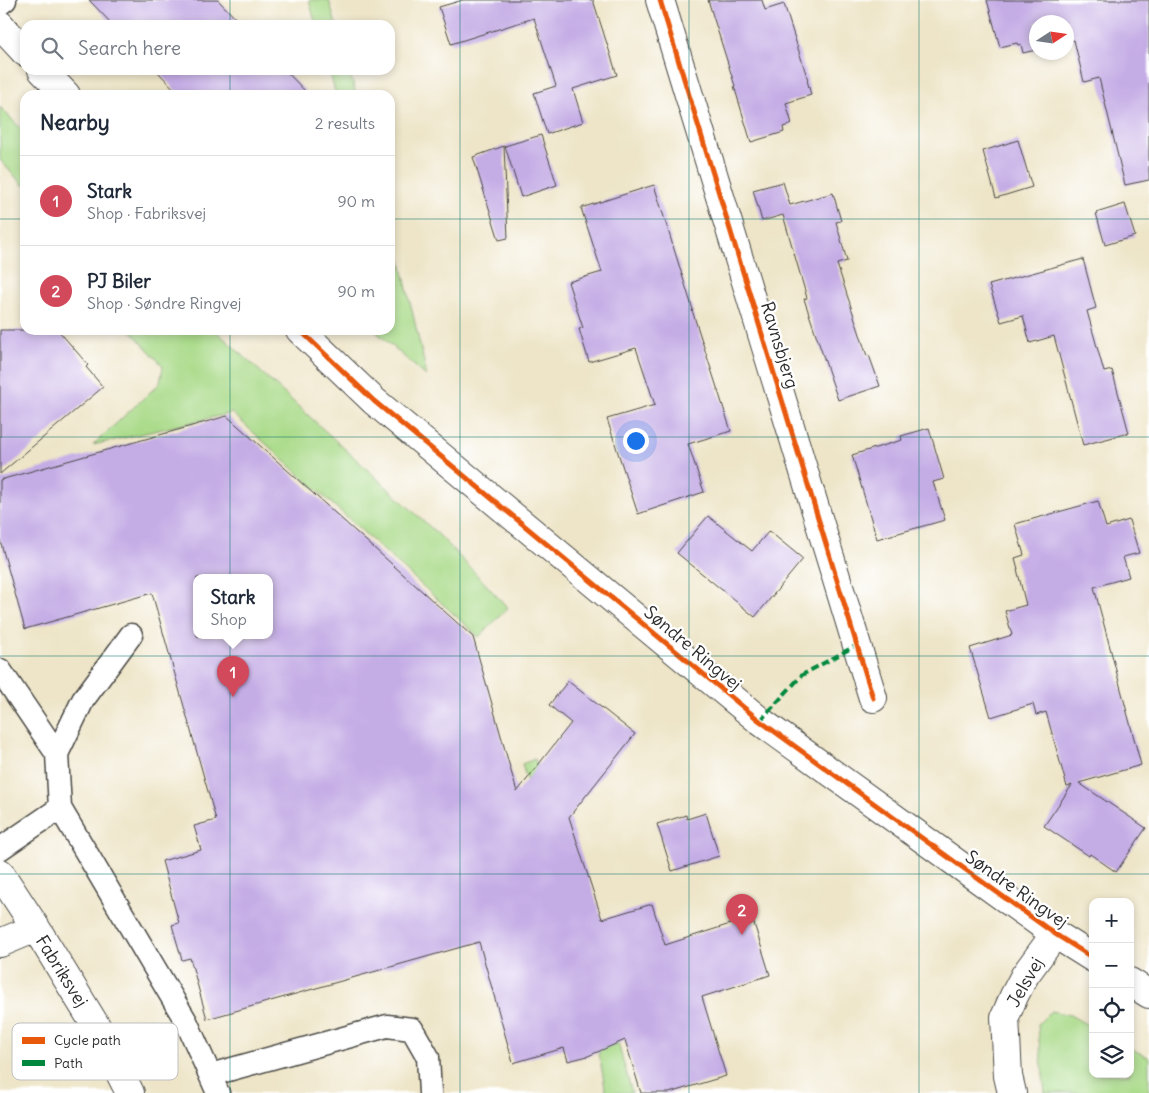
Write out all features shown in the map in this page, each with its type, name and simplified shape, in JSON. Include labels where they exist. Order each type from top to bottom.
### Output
[{"type":"street","name":"Ravnsbjerg","points":[[660,0],[873,698]]},
{"type":"street","points":[[0,25],[20,47]]},
{"type":"street","points":[[47,75],[61,90]]},
{"type":"street","name":"Søndre Ringvej","points":[[305,335],[374,401],[760,722],[1055,934],[1089,955]]},
{"type":"street","name":"Fabriksvej","points":[[0,873],[94,1023]]},
{"type":"street","name":"Fabriksvej","points":[[0,943],[36,928]]},
{"type":"street","name":"Jelsvej","points":[[1012,1093],[1008,1076],[1005,1017],[1025,975],[1055,934]]},
{"type":"street","points":[[1134,985],[1149,994]]},
{"type":"street","name":"Fabriksvej","points":[[124,1080],[130,1093]]},
{"type":"lane","points":[[0,4],[5,0]]},
{"type":"lane","points":[[131,635],[83,700],[57,754],[60,808],[186,1021],[214,1084],[387,1026],[412,1029],[428,1057],[430,1093]]},
{"type":"lane","points":[[0,670],[57,754]]},
{"type":"lane","points":[[0,849],[60,808]]},
{"type":"green space","points":[[309,0],[329,0],[335,20],[315,20]]},
{"type":"green space","points":[[330,75],[350,75],[355,90],[335,90]]},
{"type":"green space","points":[[0,107],[20,128],[20,182],[0,160]]},
{"type":"green space","points":[[395,237],[426,371],[426,376],[380,335],[395,335]]},
{"type":"green space","points":[[135,335],[220,335],[441,537],[508,608],[479,637],[232,413],[93,445],[160,383],[163,366]]},
{"type":"green space","points":[[535,759],[632,1093],[606,1093],[594,1025],[564,908],[522,764]]},
{"type":"green space","points":[[1051,1011],[1070,1015],[1089,1026],[1089,1078],[1134,1078],[1134,1050],[1149,1058],[1149,1093],[1045,1093],[1038,1024]]},
{"type":"building","points":[[89,0],[218,0],[237,20],[108,20]]},
{"type":"building","points":[[463,0],[593,0],[617,75],[573,89],[583,122],[547,134],[534,93],[556,86],[534,18],[451,44],[439,7]]},
{"type":"building","points":[[708,0],[762,0],[765,10],[784,4],[811,95],[786,103],[792,124],[783,127],[784,132],[751,142]]},
{"type":"building","points":[[987,0],[1149,0],[1149,180],[1125,185],[1099,78],[1084,82],[1074,40],[1074,15],[1029,15],[1029,52],[1023,53],[1021,44],[1018,45],[1017,43],[1000,47]]},
{"type":"building","points":[[161,75],[290,75],[304,90],[175,90]]},
{"type":"building","points":[[541,135],[557,185],[521,197],[505,146]]},
{"type":"building","points":[[1018,140],[1032,187],[996,198],[983,151]]},
{"type":"building","points":[[504,146],[508,238],[499,240],[473,157]]},
{"type":"building","points":[[783,182],[790,205],[833,193],[841,221],[836,222],[847,261],[837,264],[867,356],[869,355],[880,386],[838,400],[804,299],[807,298],[783,215],[762,221],[753,190]]},
{"type":"building","points":[[654,185],[731,431],[688,444],[704,492],[638,514],[607,419],[655,405],[636,348],[589,362],[579,329],[583,328],[568,282],[602,272],[581,208]]},
{"type":"building","points":[[1125,204],[1135,236],[1105,245],[1096,213]]},
{"type":"building","points":[[1083,259],[1096,308],[1087,311],[1104,372],[1112,370],[1129,433],[1083,445],[1054,336],[1030,343],[1023,316],[1001,322],[989,285]]},
{"type":"building","points":[[0,330],[20,330],[20,335],[62,335],[88,365],[86,367],[103,387],[0,474]]},
{"type":"building","points":[[227,416],[473,637],[517,792],[571,723],[549,705],[568,681],[635,734],[569,817],[602,919],[652,904],[665,945],[752,917],[770,975],[702,997],[726,1076],[669,1093],[641,1093],[625,1040],[588,1056],[568,1061],[564,1048],[513,1063],[479,942],[207,1019],[190,958],[182,960],[172,925],[179,923],[162,861],[201,850],[194,826],[216,820],[152,593],[25,629],[0,540],[0,480]]},
{"type":"building","points":[[929,428],[944,479],[933,482],[945,520],[877,539],[852,455],[902,440],[901,436]]},
{"type":"building","points":[[1098,501],[1106,527],[1129,520],[1139,553],[1123,557],[1129,577],[1094,587],[1141,765],[1079,783],[1146,828],[1116,872],[1044,826],[1072,785],[1067,787],[1046,712],[1036,715],[1033,704],[991,717],[970,648],[1012,635],[1005,611],[1026,605],[1015,558],[1024,555],[1015,524]]},
{"type":"building","points":[[708,516],[752,551],[769,531],[803,559],[755,617],[677,553]]},
{"type":"building","points":[[706,813],[719,856],[672,871],[657,824],[686,815],[687,819]]},
{"type":"marked path","points":[[760,721],[802,675],[857,645]]},
{"type":"cycle path","points":[[660,0],[873,698]]},
{"type":"cycle path","points":[[305,335],[374,401],[760,721],[1055,934],[1089,955]]},
{"type":"place","name":"Stark","points":[[233,697]]},
{"type":"place","name":"PJ Biler","points":[[742,935]]}]
